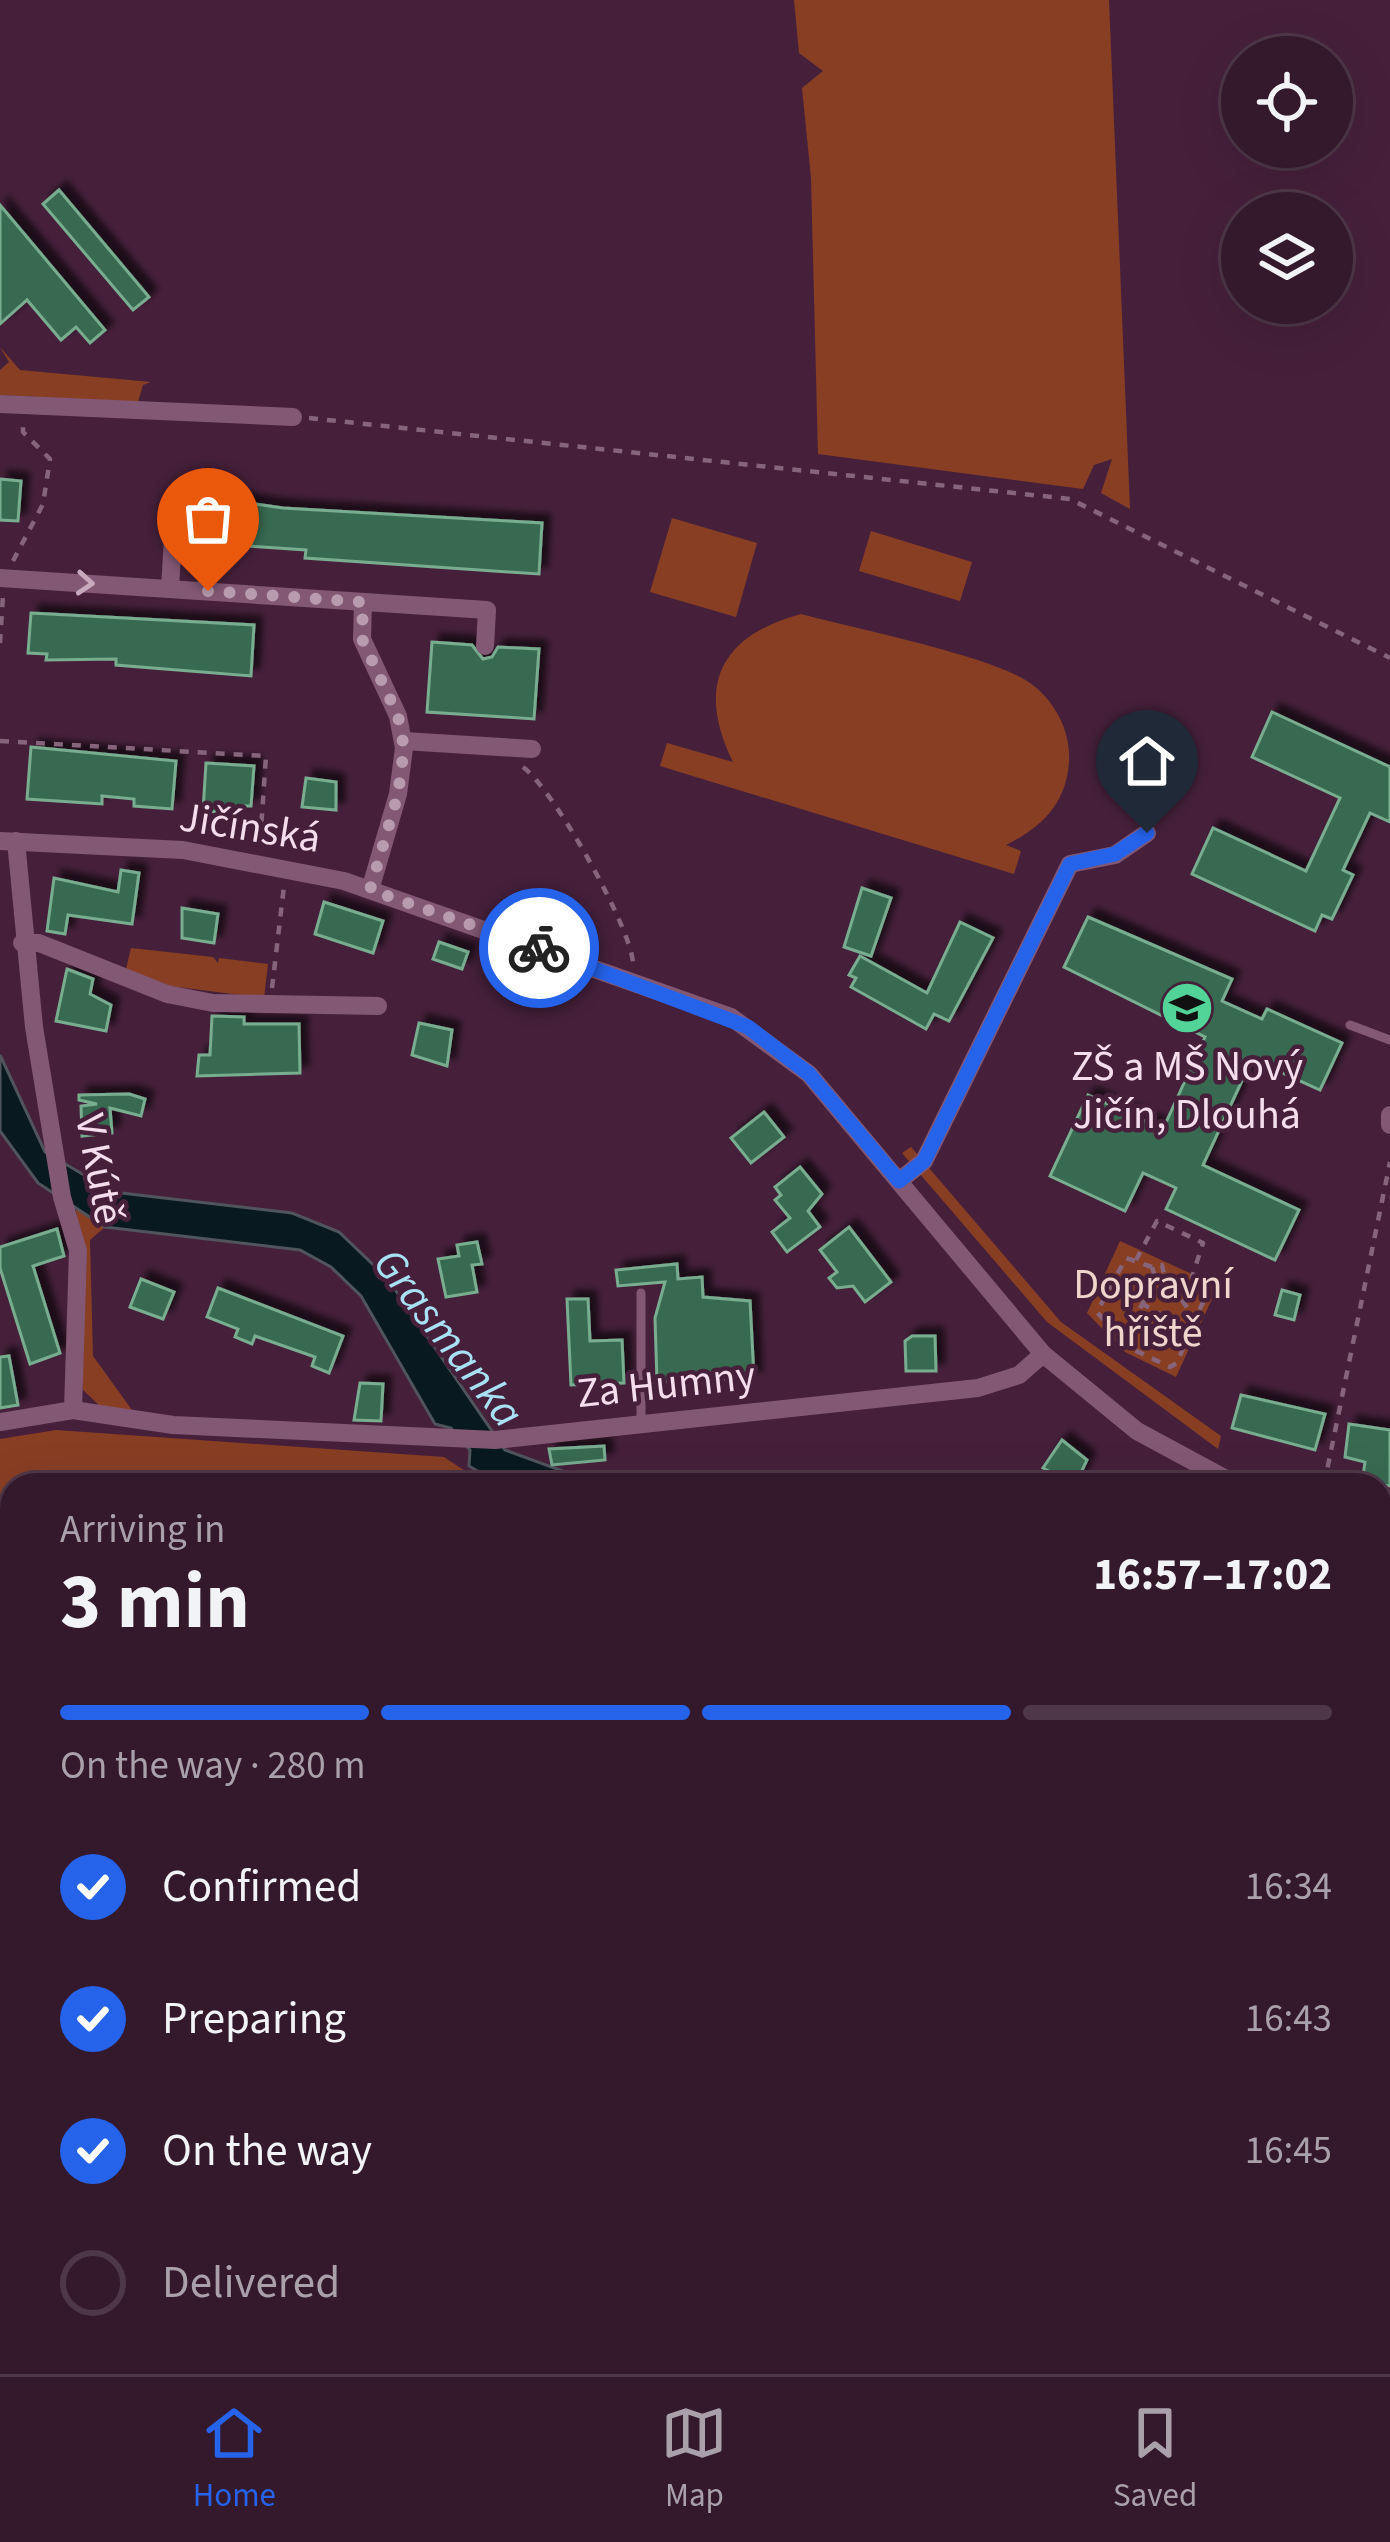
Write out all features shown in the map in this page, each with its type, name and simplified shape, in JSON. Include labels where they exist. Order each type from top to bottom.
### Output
[{"type":"street","points":[[0,404],[293,416]]},
{"type":"street","points":[[170,589],[173,536]]},
{"type":"street","points":[[2,578],[488,610],[485,646]]},
{"type":"street","points":[[363,602],[362,639],[404,741],[398,794],[370,890]]},
{"type":"street","points":[[404,741],[532,749]]},
{"type":"street","points":[[899,1181],[924,1161],[1070,864],[1115,854],[1147,833]]},
{"type":"street","name":"Jičínská","points":[[8,841],[183,850],[286,867],[370,890],[731,1017],[809,1074],[1043,1354],[1137,1431],[1231,1473]]},
{"type":"street","name":"V Kútě","points":[[8,841],[62,1197],[78,1251],[73,1410]]},
{"type":"street","points":[[22,943],[39,943],[166,994],[270,1006],[377,1006]]},
{"type":"street","points":[[1390,1115],[1390,1125]]},
{"type":"street","name":"Za Humny","points":[[0,1421],[73,1410],[173,1425],[495,1440],[978,1388],[1018,1375],[1043,1354]]},
{"type":"lane","points":[[1349,1025],[1390,1040]]},
{"type":"lane","points":[[641,1292],[641,1424]]},
{"type":"path","points":[[0,643],[2,578],[43,504],[50,459],[22,432],[24,406]]},
{"type":"path","points":[[293,416],[1070,500],[1390,658]]},
{"type":"path","points":[[0,741],[266,756],[260,844]]},
{"type":"path","points":[[505,747],[546,791],[583,850],[635,959],[634,963],[612,956]]},
{"type":"path","points":[[239,841],[278,846]]},
{"type":"path","points":[[270,1006],[286,867]]},
{"type":"path","points":[[1326,1473],[1390,1162]]},
{"type":"path","points":[[1124,1342],[1155,1277],[1152,1268],[1136,1260],[1120,1263],[1097,1312],[1124,1342],[1170,1367],[1207,1294],[1192,1276],[1203,1243],[1156,1222],[1136,1260]]},
{"type":"path","points":[[1152,1268],[1162,1264],[1195,1319]]},
{"type":"path","points":[[1155,1277],[1165,1274]]},
{"type":"path","points":[[1110,1286],[1191,1332]]},
{"type":"green space","points":[[794,0],[1109,0],[1130,509],[1101,493],[1112,459],[1094,465],[1083,489],[818,454],[811,178],[802,88],[823,71],[799,53]]},
{"type":"green space","points":[[0,347],[20,370],[151,382],[143,385],[138,402],[0,395],[0,370],[9,362]]},
{"type":"green space","points":[[672,518],[757,543],[736,617],[650,592]]},
{"type":"green space","points":[[871,531],[972,562],[960,601],[859,571]]},
{"type":"green space","points":[[801,614],[986,663],[1030,683],[1047,699],[1067,739],[1067,777],[1050,812],[1006,845],[1021,851],[1014,874],[660,766],[667,743],[733,762],[716,710],[722,668],[751,636]]},
{"type":"green space","points":[[131,948],[213,957],[218,963],[219,958],[268,964],[264,998],[170,986],[126,969]]},
{"type":"green space","points":[[911,1147],[1061,1322],[1221,1436],[1218,1449],[1047,1322],[902,1153]]},
{"type":"green space","points":[[75,1205],[105,1227],[90,1240],[93,1356],[132,1410],[102,1408],[83,1390],[79,1346],[85,1265]]},
{"type":"green space","name":"Dopravní hřiště","points":[[1120,1241],[1218,1286],[1176,1377],[1125,1352],[1087,1313]]},
{"type":"green space","points":[[56,1430],[444,1457],[468,1473],[0,1473],[0,1439]]},
{"type":"shaded area","points":[[0,1055],[45,1152],[113,1192],[292,1213],[339,1232],[387,1278],[505,1450],[568,1473],[481,1473],[469,1466],[470,1450],[451,1428],[435,1424],[361,1296],[331,1267],[300,1250],[105,1227],[38,1183],[0,1131]]},
{"type":"building","points":[[59,190],[149,297],[133,310],[43,204]]},
{"type":"building","points":[[0,205],[105,330],[90,343],[76,327],[61,340],[27,300],[0,324]]},
{"type":"building","points":[[0,479],[21,481],[18,521],[0,520]]},
{"type":"building","points":[[199,496],[283,508],[542,523],[539,574],[305,558],[306,550],[219,544],[219,539],[196,538]]},
{"type":"building","points":[[31,613],[254,625],[251,676],[116,665],[116,659],[46,660],[47,654],[28,653]]},
{"type":"building","points":[[432,642],[472,645],[483,659],[492,657],[498,647],[539,649],[534,719],[427,712]]},
{"type":"building","name":"ZŠ a MŠ Nový Jičín, Dlouhá","points":[[1272,712],[1390,767],[1390,822],[1370,813],[1343,870],[1353,875],[1332,919],[1322,915],[1315,931],[1192,874],[1213,828],[1306,871],[1340,798],[1252,757]]},
{"type":"building","points":[[31,747],[176,761],[172,809],[134,806],[134,799],[102,796],[102,804],[27,799]]},
{"type":"building","points":[[206,763],[254,766],[251,806],[242,806],[241,813],[203,811]]},
{"type":"building","points":[[306,778],[336,782],[336,810],[302,807]]},
{"type":"building","points":[[121,870],[139,873],[132,924],[68,915],[65,934],[47,931],[54,878],[118,892]]},
{"type":"building","points":[[862,888],[891,898],[871,956],[844,947]]},
{"type":"building","points":[[324,902],[383,921],[373,953],[315,934]]},
{"type":"building","points":[[182,908],[218,914],[214,943],[182,938]]},
{"type":"building","points":[[1088,917],[1232,979],[1222,1001],[1262,1019],[1267,1009],[1342,1043],[1320,1090],[1252,1059],[1203,1165],[1299,1210],[1275,1260],[1166,1209],[1176,1188],[1143,1173],[1125,1211],[1050,1176],[1088,1095],[1163,1129],[1205,1037],[1064,967]]},
{"type":"building","points":[[960,922],[993,938],[949,1021],[934,1014],[926,1029],[851,987],[856,978],[849,975],[860,956],[927,993]]},
{"type":"building","points":[[439,942],[468,952],[462,969],[433,959]]},
{"type":"building","points":[[67,969],[93,979],[90,994],[111,1005],[106,1031],[56,1021]]},
{"type":"building","points":[[212,1016],[244,1017],[244,1024],[299,1024],[300,1073],[197,1076],[199,1055],[210,1055]]},
{"type":"building","points":[[419,1023],[452,1030],[447,1066],[412,1055]]},
{"type":"building","points":[[129,1094],[145,1099],[141,1116],[110,1108],[112,1133],[82,1136],[81,1106],[97,1104],[79,1100],[79,1095]]},
{"type":"building","points":[[764,1112],[784,1137],[751,1163],[731,1138]]},
{"type":"building","points":[[800,1167],[822,1194],[808,1211],[820,1227],[787,1252],[772,1232],[790,1218],[775,1200],[781,1195],[775,1187]]},
{"type":"building","points":[[849,1227],[891,1282],[865,1302],[853,1286],[837,1288],[829,1278],[837,1272],[820,1250]]},
{"type":"building","points":[[57,1229],[64,1256],[33,1266],[60,1353],[30,1364],[0,1268],[0,1247]]},
{"type":"building","points":[[477,1242],[482,1264],[472,1265],[477,1292],[446,1297],[438,1259],[459,1256],[457,1245]]},
{"type":"building","points":[[677,1264],[678,1279],[702,1277],[703,1297],[750,1301],[754,1378],[657,1382],[655,1318],[665,1282],[618,1286],[616,1270]]},
{"type":"building","points":[[141,1279],[174,1292],[163,1319],[130,1307]]},
{"type":"building","points":[[218,1288],[343,1336],[329,1373],[312,1366],[315,1357],[255,1336],[252,1344],[235,1337],[238,1329],[207,1317]]},
{"type":"building","points":[[1282,1290],[1300,1295],[1294,1320],[1275,1315]]},
{"type":"building","points":[[567,1299],[588,1299],[590,1341],[622,1340],[624,1383],[571,1385]]},
{"type":"building","points":[[912,1336],[935,1336],[936,1371],[906,1371],[905,1341]]},
{"type":"building","points":[[9,1356],[18,1405],[0,1408],[0,1357]]},
{"type":"building","points":[[360,1383],[383,1384],[381,1421],[354,1420]]},
{"type":"building","points":[[1241,1395],[1325,1414],[1315,1450],[1232,1428]]},
{"type":"building","points":[[1349,1424],[1390,1430],[1390,1473],[1363,1473],[1365,1462],[1345,1457]]},
{"type":"building","points":[[1062,1440],[1087,1460],[1081,1473],[1052,1473],[1043,1468]]},
{"type":"building","points":[[604,1446],[605,1460],[552,1465],[549,1449]]},
{"type":"way so far","points":[[208,591],[363,602],[362,639],[404,736],[398,794],[370,890],[539,948]]},
{"type":"place","name":"ZŠ a MŠ Nový Jičín, Dlouhá","points":[[1187,1008]]},
{"type":"route","points":[[539,948],[671,993],[748,1027],[809,1074],[899,1181],[924,1161],[1070,864],[1115,854],[1147,833]]},
{"type":"water label","name":"Grasmanka","points":[[448,1338]]}]
